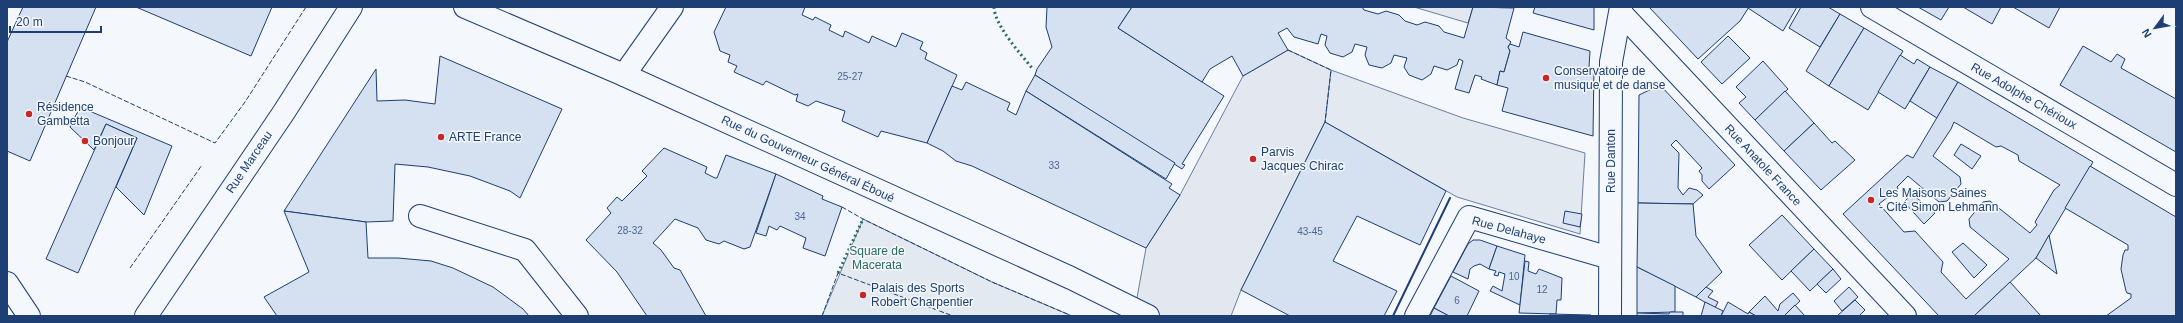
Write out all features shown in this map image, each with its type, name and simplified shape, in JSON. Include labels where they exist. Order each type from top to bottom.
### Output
[{"type":"street","name":"Rue Marceau","points":[[146,316],[284,112],[351,7]]},
{"type":"street","name":"Rue du Gouverneur Général Éboué","points":[[465,7],[624,75],[1071,278],[1148,316]]},
{"type":"street","points":[[624,75],[672,7]]},
{"type":"street","name":"Rue Adolphe Chérioux","points":[[1872,7],[2176,185]]},
{"type":"street","name":"Rue Danton","points":[[1610,316],[1611,62],[1621,10]]},
{"type":"street","name":"Rue Anatole France","points":[[1621,10],[1905,316]]},
{"type":"street","points":[[420,216],[525,250],[577,316]]},
{"type":"street","name":"Rue Delahaye","points":[[1416,316],[1468,216],[1610,258]]},
{"type":"street","points":[[7,283],[29,316]]},
{"type":"green space","points":[[1331,70],[1463,118],[1585,153],[1580,234],[1457,197],[1325,122]]},
{"type":"green space","name":"Square de Macerata","points":[[863,219],[992,282],[1072,316],[822,316]]},
{"type":"shaded area","points":[[1414,7],[1473,7],[1468,23]]},
{"type":"shaded area","name":"Parvis Jacques Chirac","points":[[1288,50],[1331,70],[1325,122],[1241,290],[1231,316],[1148,316],[1135,309],[1146,248],[1180,195],[1243,76]]},
{"type":"building","name":"Résidence Gambetta","points":[[23,7],[96,7],[30,161],[7,151],[7,42]]},
{"type":"building","points":[[136,7],[272,7],[251,56]]},
{"type":"building","points":[[726,7],[805,7],[802,15],[813,20],[815,17],[831,25],[829,30],[843,37],[845,31],[869,43],[872,36],[896,47],[902,33],[923,42],[920,49],[927,53],[925,59],[957,75],[927,143],[881,131],[878,137],[842,121],[845,111],[816,101],[808,106],[796,101],[798,94],[795,95],[766,81],[763,85],[734,72],[737,66],[728,62],[730,55],[720,51],[714,32]]},
{"type":"building","points":[[1047,7],[1132,7],[1118,28],[1224,96],[1182,164],[1185,165],[1182,169],[1035,75],[1037,69],[1052,47],[1046,27]]},
{"type":"building","points":[[1132,7],[1362,7],[1364,10],[1378,14],[1386,11],[1399,15],[1405,21],[1417,25],[1425,22],[1439,26],[1444,32],[1464,38],[1473,7],[1514,8],[1506,38],[1511,42],[1508,47],[1510,51],[1504,72],[1500,71],[1497,85],[1475,75],[1469,93],[1455,89],[1463,61],[1459,59],[1457,65],[1447,70],[1434,66],[1431,74],[1422,80],[1409,75],[1404,67],[1407,58],[1394,55],[1391,63],[1382,68],[1369,65],[1365,55],[1367,47],[1355,44],[1352,52],[1343,57],[1330,53],[1325,45],[1327,36],[1321,34],[1318,44],[1294,37],[1287,28],[1278,33],[1288,50],[1243,76],[1232,56],[1210,69],[1202,82],[1118,28]]},
{"type":"building","points":[[1535,7],[1594,7],[1594,30],[1533,13]]},
{"type":"building","points":[[1649,7],[1749,7],[1740,21],[1698,59]]},
{"type":"building","points":[[1797,7],[1783,31],[1748,8]]},
{"type":"building","points":[[1801,7],[1828,7],[1840,14],[1820,47],[1789,28]]},
{"type":"building","points":[[1918,7],[1949,7],[1941,20]]},
{"type":"building","points":[[1963,7],[2001,7],[1992,24]]},
{"type":"building","points":[[2013,7],[2060,7],[2049,28]]},
{"type":"building","points":[[1840,14],[1864,28],[1829,86],[1806,71]]},
{"type":"building","points":[[1864,28],[1903,51],[1868,110],[1829,86]]},
{"type":"building","name":"Conservatoire de musique et de danse","points":[[1523,32],[1590,51],[1589,67],[1594,68],[1593,136],[1502,111],[1508,88],[1497,85],[1500,71],[1504,72],[1510,51],[1508,47],[1510,44],[1519,47]]},
{"type":"building","points":[[1728,36],[1750,58],[1722,84],[1701,62]]},
{"type":"building","points":[[2083,46],[2111,62],[2117,54],[2125,59],[2121,68],[2176,99],[2176,152],[2060,85]]},
{"type":"building","points":[[1900,55],[1914,64],[1917,59],[1930,67],[1905,109],[1878,92]]},
{"type":"building","name":"ARTE France","points":[[440,56],[562,109],[520,198],[510,191],[470,176],[428,167],[395,164],[393,221],[366,222],[284,211],[376,69],[377,101],[405,100],[435,104]]},
{"type":"building","points":[[1763,61],[1788,89],[1755,120],[1739,103],[1746,97],[1736,87]]},
{"type":"building","points":[[1930,67],[1958,82],[1937,118],[1910,101]]},
{"type":"building","points":[[1035,75],[1175,163],[1166,179],[1026,91]]},
{"type":"building","points":[[966,82],[1010,103],[1007,110],[1016,115],[1026,91],[1172,184],[1169,188],[1180,195],[1146,248],[972,166],[956,161],[943,151],[927,143],[952,86],[962,90]]},
{"type":"building","name":"Les Maisons Saines - Cité Simon Lehmann","points":[[1958,82],[2093,162],[2036,258],[1974,316],[1939,316],[1843,214],[1907,155],[1913,158]],"holes":[[[1954,122],[1996,147],[2001,146],[2018,155],[2019,161],[2060,185],[2054,190],[2035,222],[2037,225],[2030,233],[1990,201],[1983,202],[1969,219],[1970,227],[2009,259],[1966,299],[1941,272],[1943,262],[1915,231],[1904,232],[1879,204],[1898,189],[1897,187],[1908,176],[1939,202],[1947,201],[1961,184],[1960,177],[1933,156]]]},
{"type":"building","points":[[1660,85],[1735,165],[1709,189],[1702,181],[1702,175],[1699,171],[1702,168],[1676,140],[1671,145],[1679,153],[1678,188],[1683,195],[1689,188],[1697,190],[1703,195],[1693,204],[1638,203],[1639,95]]},
{"type":"building","points":[[1785,91],[1814,123],[1784,151],[1755,120]]},
{"type":"building","points":[[80,107],[172,146],[144,215],[116,187],[137,138],[106,124],[94,150],[70,127]]},
{"type":"building","points":[[1325,122],[1446,191],[1420,245],[1357,216],[1333,261],[1397,291],[1384,316],[1290,316],[1241,290]]},
{"type":"building","points":[[1814,123],[1832,143],[1835,141],[1855,160],[1821,190],[1784,151]]},
{"type":"building","points":[[106,124],[137,138],[78,273],[46,259]]},
{"type":"building","points":[[1961,144],[1981,156],[1972,169],[1954,155]]},
{"type":"building","points":[[664,148],[707,167],[705,173],[715,178],[717,178],[726,155],[776,174],[750,247],[744,249],[724,241],[719,244],[706,240],[698,228],[675,219],[653,243],[661,250],[674,268],[680,270],[706,316],[647,316],[617,272],[586,240],[611,213],[607,208],[617,197],[622,201],[647,176],[642,171]]},
{"type":"building","points":[[2090,166],[2176,217],[2176,316],[2106,316],[2131,298],[2131,294],[2127,293],[2126,291],[2121,269],[2123,255],[2125,250],[2128,250],[2128,245],[2065,208]]},
{"type":"building","points":[[776,174],[823,196],[822,199],[842,207],[825,256],[803,248],[806,238],[780,226],[777,230],[769,226],[766,236],[756,233]]},
{"type":"building","points":[[1912,194],[1935,213],[1924,224],[1904,202]]},
{"type":"building","points":[[1638,203],[1693,204],[1696,236],[1722,272],[1696,297],[1637,267]]},
{"type":"building","points":[[284,211],[366,222],[368,258],[398,258],[431,261],[453,268],[493,287],[523,309],[529,316],[277,316],[264,297],[309,272]]},
{"type":"building","points":[[1565,211],[1582,214],[1580,227],[1563,223]]},
{"type":"building","points":[[1782,215],[1814,249],[1782,280],[1749,245]]},
{"type":"building","points":[[2049,235],[2057,274],[2036,258]]},
{"type":"building","points":[[1473,240],[1480,240],[1497,246],[1489,269],[1480,264],[1474,266],[1470,269],[1468,279],[1453,272],[1468,244]]},
{"type":"building","points":[[1963,243],[1987,265],[1974,278],[1952,252]]},
{"type":"building","points":[[1497,246],[1525,255],[1520,305],[1490,291],[1493,286],[1502,291],[1505,274],[1499,272],[1498,276],[1494,275],[1496,271],[1489,269]]},
{"type":"building","points":[[1814,249],[1833,269],[1810,291],[1791,271]]},
{"type":"building","points":[[1525,261],[1529,262],[1528,271],[1536,274],[1539,269],[1562,278],[1561,300],[1557,300],[1556,314],[1519,313]]},
{"type":"building","points":[[1637,267],[1675,286],[1675,312],[1637,313]]},
{"type":"building","points":[[1833,269],[1841,279],[1826,293],[1817,284]]},
{"type":"building","points":[[1451,276],[1479,291],[1467,316],[1449,316],[1434,308]]},
{"type":"building","points":[[2010,282],[2041,316],[1974,316]]},
{"type":"building","points":[[1706,287],[1713,291],[1708,297],[1718,302],[1715,308],[1696,297]]},
{"type":"building","points":[[1849,287],[1858,297],[1842,311],[1834,301]]},
{"type":"building","points":[[1793,293],[1800,301],[1784,316],[1756,316],[1749,312],[1765,296],[1778,311],[1780,304]]},
{"type":"building","points":[[1855,300],[1865,310],[1859,316],[1837,316]]},
{"type":"building","points":[[1705,302],[1723,311],[1721,316],[1701,316]]},
{"type":"building","points":[[1728,302],[1748,314],[1749,312],[1756,316],[1721,316]]},
{"type":"building","points":[[1795,305],[1805,316],[1784,316]]},
{"type":"building","points":[[1434,308],[1449,316],[1430,316]]},
{"type":"building","points":[[1670,312],[1683,312],[1683,316],[1637,316],[1637,313],[1669,314]]},
{"type":"building","points":[[1550,314],[1591,315],[1591,316],[1550,316]]},
{"type":"hedge","points":[[994,7],[995,14],[1003,31],[1032,68]]},
{"type":"hedge","points":[[838,273],[863,219]]},
{"type":"fence","points":[[66,76],[85,82],[215,143],[245,102],[306,7]]},
{"type":"fence","points":[[1288,50],[1331,70],[1325,122]]},
{"type":"fence","points":[[130,268],[202,165]]},
{"type":"fence","points":[[842,207],[863,219],[992,282],[1072,316]]},
{"type":"fence","points":[[822,316],[838,273],[953,316]]},
{"type":"wall","points":[[1393,316],[1450,198]]},
{"type":"place","name":"Conservatoire de musique et de danse","points":[[1546,78]]},
{"type":"place","name":"Résidence Gambetta","points":[[29,114]]},
{"type":"place","name":"ARTE France","points":[[441,137]]},
{"type":"place","name":"Bonjour","points":[[85,141]]},
{"type":"place","name":"Parvis Jacques Chirac","points":[[1253,159]]},
{"type":"place","name":"Les Maisons Saines - Cité Simon Lehmann","points":[[1871,200]]},
{"type":"place","name":"Palais des Sports Robert Charpentier","points":[[863,295]]}]
